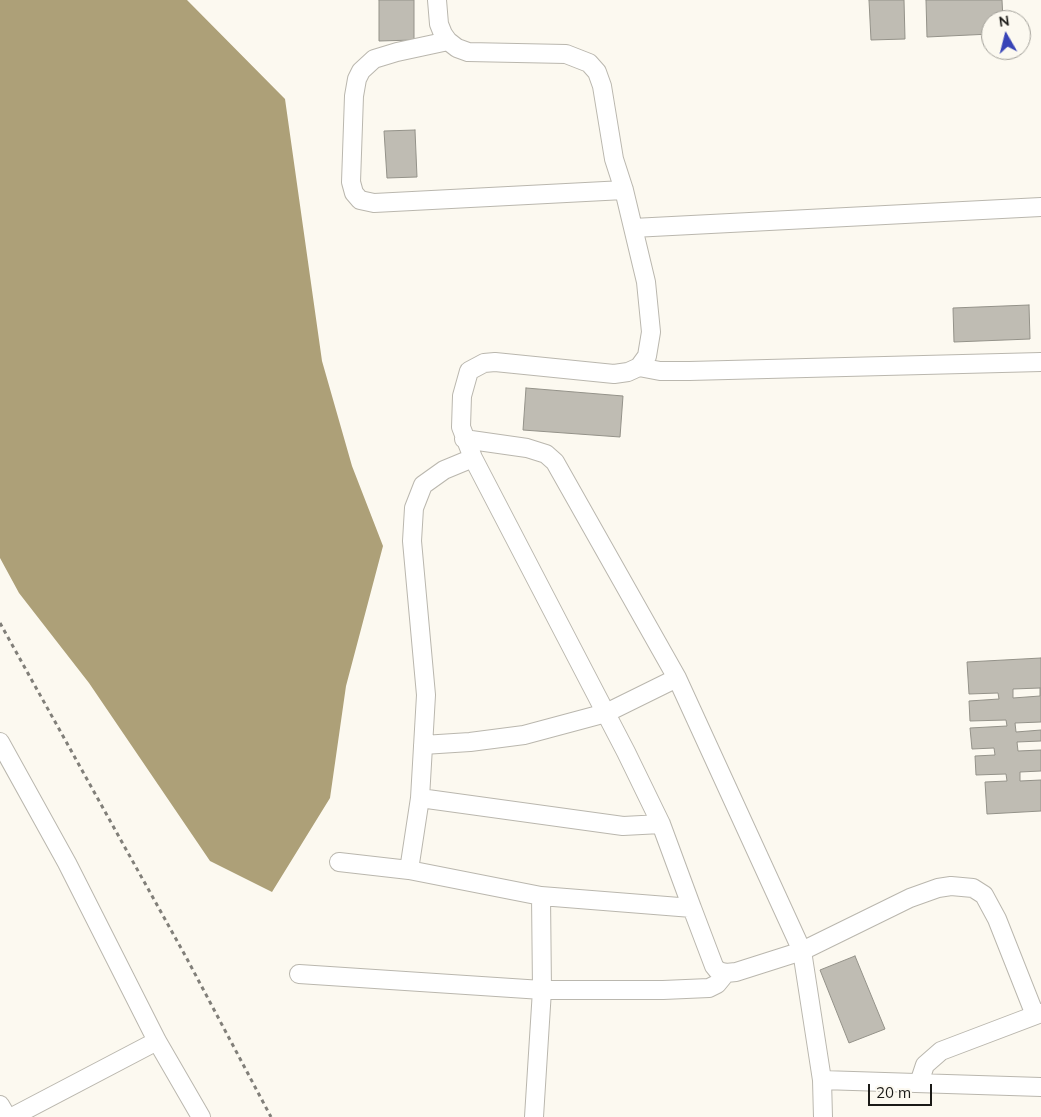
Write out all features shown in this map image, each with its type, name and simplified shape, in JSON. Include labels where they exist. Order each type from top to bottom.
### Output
[{"type":"street","points":[[437,0],[439,24],[448,41],[468,52],[566,54],[589,64],[597,72],[602,86],[614,159],[634,228],[646,282],[651,332],[647,356],[639,367]]},
{"type":"street","points":[[448,41],[397,52],[374,60],[361,70],[357,79],[354,96],[351,182],[354,193],[360,200],[374,203],[624,190]]},
{"type":"street","points":[[634,228],[1041,207]]},
{"type":"street","points":[[919,1083],[925,1065],[941,1051],[1038,1014],[984,895],[973,888],[951,886],[910,898],[802,951],[736,972],[726,973],[718,971],[709,958],[661,824],[606,713],[464,439],[461,427],[462,396],[465,379],[469,371],[478,365],[495,362],[614,374],[639,367],[660,371],[689,371],[1041,362]]},
{"type":"street","points":[[464,439],[527,448],[546,454],[555,462],[677,678],[802,951],[822,1080],[823,1117]]},
{"type":"street","points":[[409,870],[420,798],[426,695],[412,541],[414,508],[423,485],[444,470],[473,458]]},
{"type":"street","points":[[423,745],[470,742],[524,735],[606,713],[677,678]]},
{"type":"street","points":[[0,742],[67,863],[157,1040],[201,1117]]},
{"type":"street","points":[[420,798],[623,826],[661,824]]},
{"type":"street","points":[[339,862],[409,870],[541,896],[692,908]]},
{"type":"street","points":[[534,1117],[542,990],[541,896]]},
{"type":"street","points":[[299,974],[542,990],[700,990],[717,984],[726,973]]},
{"type":"street","points":[[12,1117],[157,1040]]},
{"type":"street","points":[[822,1080],[1041,1086]]},
{"type":"street","points":[[0,1105],[7,1117]]},
{"type":"path","points":[[0,623],[186,957],[271,1117]]},
{"type":"shaded area","points":[[0,0],[187,0],[285,99],[322,361],[352,466],[383,546],[346,686],[330,798],[272,892],[210,861],[89,683],[19,593],[0,558]]},
{"type":"building","points":[[379,0],[414,0],[414,40],[379,41]]},
{"type":"building","points":[[869,0],[904,0],[905,39],[871,40]]},
{"type":"building","points":[[926,0],[1002,0],[1002,10],[981,10],[981,34],[927,37]]},
{"type":"building","points":[[415,130],[417,177],[387,178],[384,131]]},
{"type":"building","points":[[1029,305],[1030,339],[954,342],[953,308]]},
{"type":"building","points":[[526,388],[623,396],[620,437],[523,430]]},
{"type":"building","points":[[1041,658],[1041,722],[1015,723],[1016,732],[1041,730],[1041,741],[1017,742],[1018,751],[1041,750],[1041,771],[1020,772],[1020,781],[1041,780],[1041,811],[987,814],[985,782],[1007,781],[1006,774],[976,775],[975,756],[995,755],[994,748],[972,749],[970,728],[1007,726],[1006,720],[970,721],[969,701],[999,699],[998,693],[969,694],[967,662]],"holes":[[[1040,688],[1040,696],[1013,698],[1013,689]]]},
{"type":"building","points":[[855,956],[885,1029],[849,1043],[820,970]]}]
